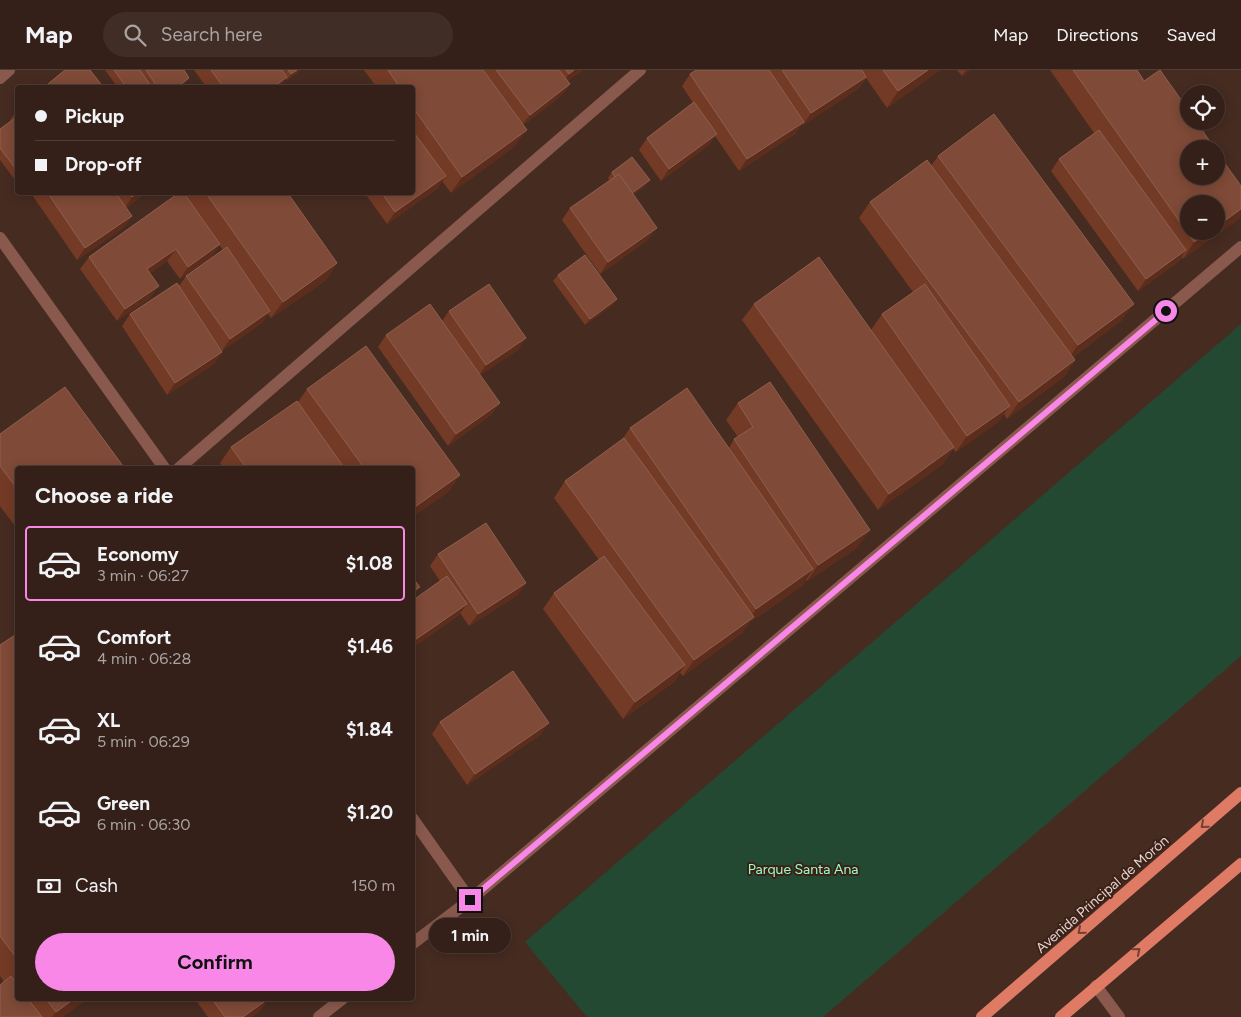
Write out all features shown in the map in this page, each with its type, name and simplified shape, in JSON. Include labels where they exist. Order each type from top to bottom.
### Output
[{"type":"main road","name":"Avenida Principal de Morón","points":[[982,1017],[1241,793]]},
{"type":"main road","points":[[1061,1017],[1241,864]]},
{"type":"street","points":[[0,78],[9,70]]},
{"type":"street","points":[[181,466],[640,70]]},
{"type":"street","points":[[0,238],[163,466]]},
{"type":"street","points":[[415,942],[470,900],[1241,246]]},
{"type":"street","points":[[415,822],[470,900]]},
{"type":"street","points":[[1096,986],[1119,1017]]},
{"type":"street","points":[[319,1017],[339,1001]]},
{"type":"green space","name":"Parque Santa Ana","points":[[1241,324],[1241,656],[823,1017],[587,1017],[525,942]]},
{"type":"building","points":[[65,70],[90,70],[102,85],[47,85]]},
{"type":"building","points":[[114,70],[140,70],[150,85],[125,85]]},
{"type":"building","points":[[146,70],[184,70],[189,78],[180,85],[156,85]]},
{"type":"building","points":[[211,70],[282,70],[287,77],[276,85],[222,85]]},
{"type":"building","points":[[288,70],[297,70],[291,74]]},
{"type":"building","points":[[388,70],[483,70],[527,130],[462,177],[415,110],[415,85],[398,85]]},
{"type":"building","points":[[496,70],[559,70],[570,84],[530,115]]},
{"type":"building","points":[[566,70],[574,70],[569,74]]},
{"type":"building","points":[[696,70],[769,70],[804,122],[747,159],[690,74]]},
{"type":"building","points":[[782,70],[862,70],[866,77],[811,113]]},
{"type":"building","points":[[883,70],[928,70],[898,91]]},
{"type":"building","points":[[1073,70],[1137,70],[1144,81],[1160,70],[1180,98],[1180,130],[1202,130],[1209,140],[1180,140],[1180,185],[1225,185],[1225,164],[1241,186],[1241,209],[1225,221],[1225,195],[1180,195],[1180,222]]},
{"type":"building","points":[[694,102],[717,134],[669,169],[647,138]]},
{"type":"building","points":[[994,114],[1134,304],[1078,345],[938,156]]},
{"type":"building","points":[[14,119],[15,120],[15,168],[0,148],[0,129]]},
{"type":"building","points":[[1099,130],[1186,250],[1146,279],[1059,159]]},
{"type":"building","points":[[415,134],[446,176],[395,212],[383,195],[415,195]]},
{"type":"building","points":[[632,157],[650,180],[632,193],[619,174],[615,177],[612,172]]},
{"type":"building","points":[[927,160],[1075,360],[1019,402],[870,202]]},
{"type":"building","points":[[619,174],[657,228],[608,262],[570,208]]},
{"type":"building","points":[[49,195],[117,195],[132,216],[85,248]]},
{"type":"building","points":[[176,195],[185,195],[220,244],[188,267],[176,249],[147,269],[159,286],[125,309],[89,257]]},
{"type":"building","points":[[207,195],[289,195],[337,263],[283,302]]},
{"type":"building","points":[[227,247],[270,311],[230,339],[186,276]]},
{"type":"building","points":[[585,255],[617,299],[590,319],[558,275]]},
{"type":"building","points":[[819,257],[954,447],[889,494],[754,304]]},
{"type":"building","points":[[177,283],[222,352],[175,383],[130,314]]},
{"type":"building","points":[[489,284],[526,338],[486,365],[449,311]]},
{"type":"building","points":[[925,284],[1010,406],[967,436],[882,314]]},
{"type":"building","points":[[430,304],[500,403],[456,434],[386,335]]},
{"type":"building","points":[[366,346],[460,475],[415,507],[415,466],[363,466],[307,389]]},
{"type":"building","points":[[770,382],[870,530],[818,565],[734,439],[753,427],[738,403]]},
{"type":"building","points":[[65,387],[123,466],[15,466],[15,486],[0,466],[0,434]]},
{"type":"building","points":[[687,388],[813,569],[756,609],[630,428]]},
{"type":"building","points":[[297,401],[343,466],[245,466],[231,447]]},
{"type":"building","points":[[624,438],[754,617],[694,660],[565,481]]},
{"type":"building","points":[[486,523],[526,583],[478,614],[438,554]]},
{"type":"building","points":[[604,556],[685,665],[635,702],[554,593]]},
{"type":"building","points":[[447,576],[467,604],[415,640],[415,599]]},
{"type":"building","points":[[415,581],[420,587],[415,590]]},
{"type":"building","points":[[15,635],[15,956],[0,936],[0,645]]},
{"type":"building","points":[[513,671],[549,723],[475,774],[440,722]]},
{"type":"building","points":[[11,976],[15,981],[15,1001],[30,1001],[42,1017],[0,1017],[0,985]]},
{"type":"building","points":[[48,1001],[71,1001],[56,1012]]},
{"type":"building","points":[[213,1001],[265,1001],[243,1017],[225,1017]]},
{"type":"route","points":[[470,900],[1166,311]]}]
